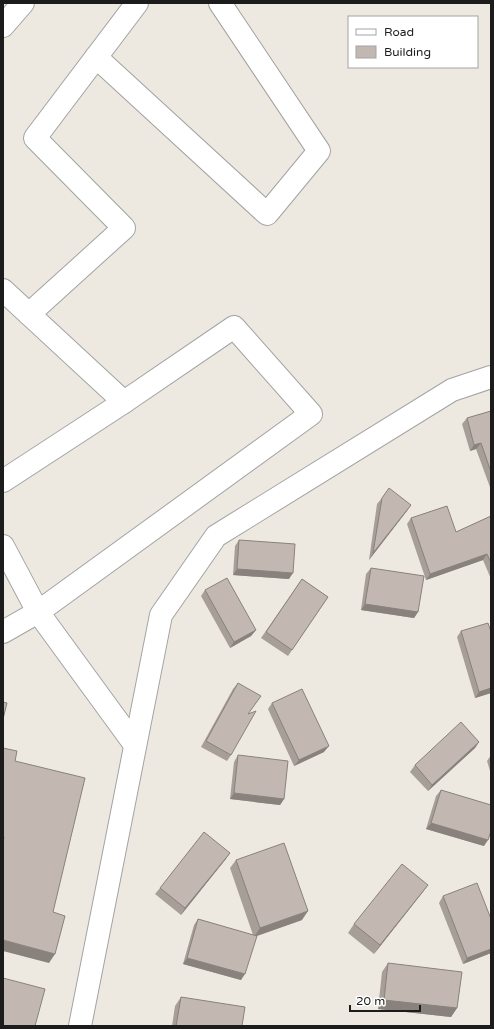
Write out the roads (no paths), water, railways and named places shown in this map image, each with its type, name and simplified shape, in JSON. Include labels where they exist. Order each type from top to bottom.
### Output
[{"type":"street","points":[[3,26],[24,3]]},
{"type":"street","points":[[28,314],[124,228],[35,138],[137,3]]},
{"type":"street","points":[[96,56],[267,214],[319,151],[220,3]]},
{"type":"street","points":[[3,290],[124,402]]},
{"type":"street","points":[[3,481],[124,402],[234,327],[311,414],[38,612],[3,632]]},
{"type":"street","points":[[80,1026],[161,615],[216,536],[452,390],[491,377]]},
{"type":"street","points":[[3,546],[38,612],[135,745]]}]
